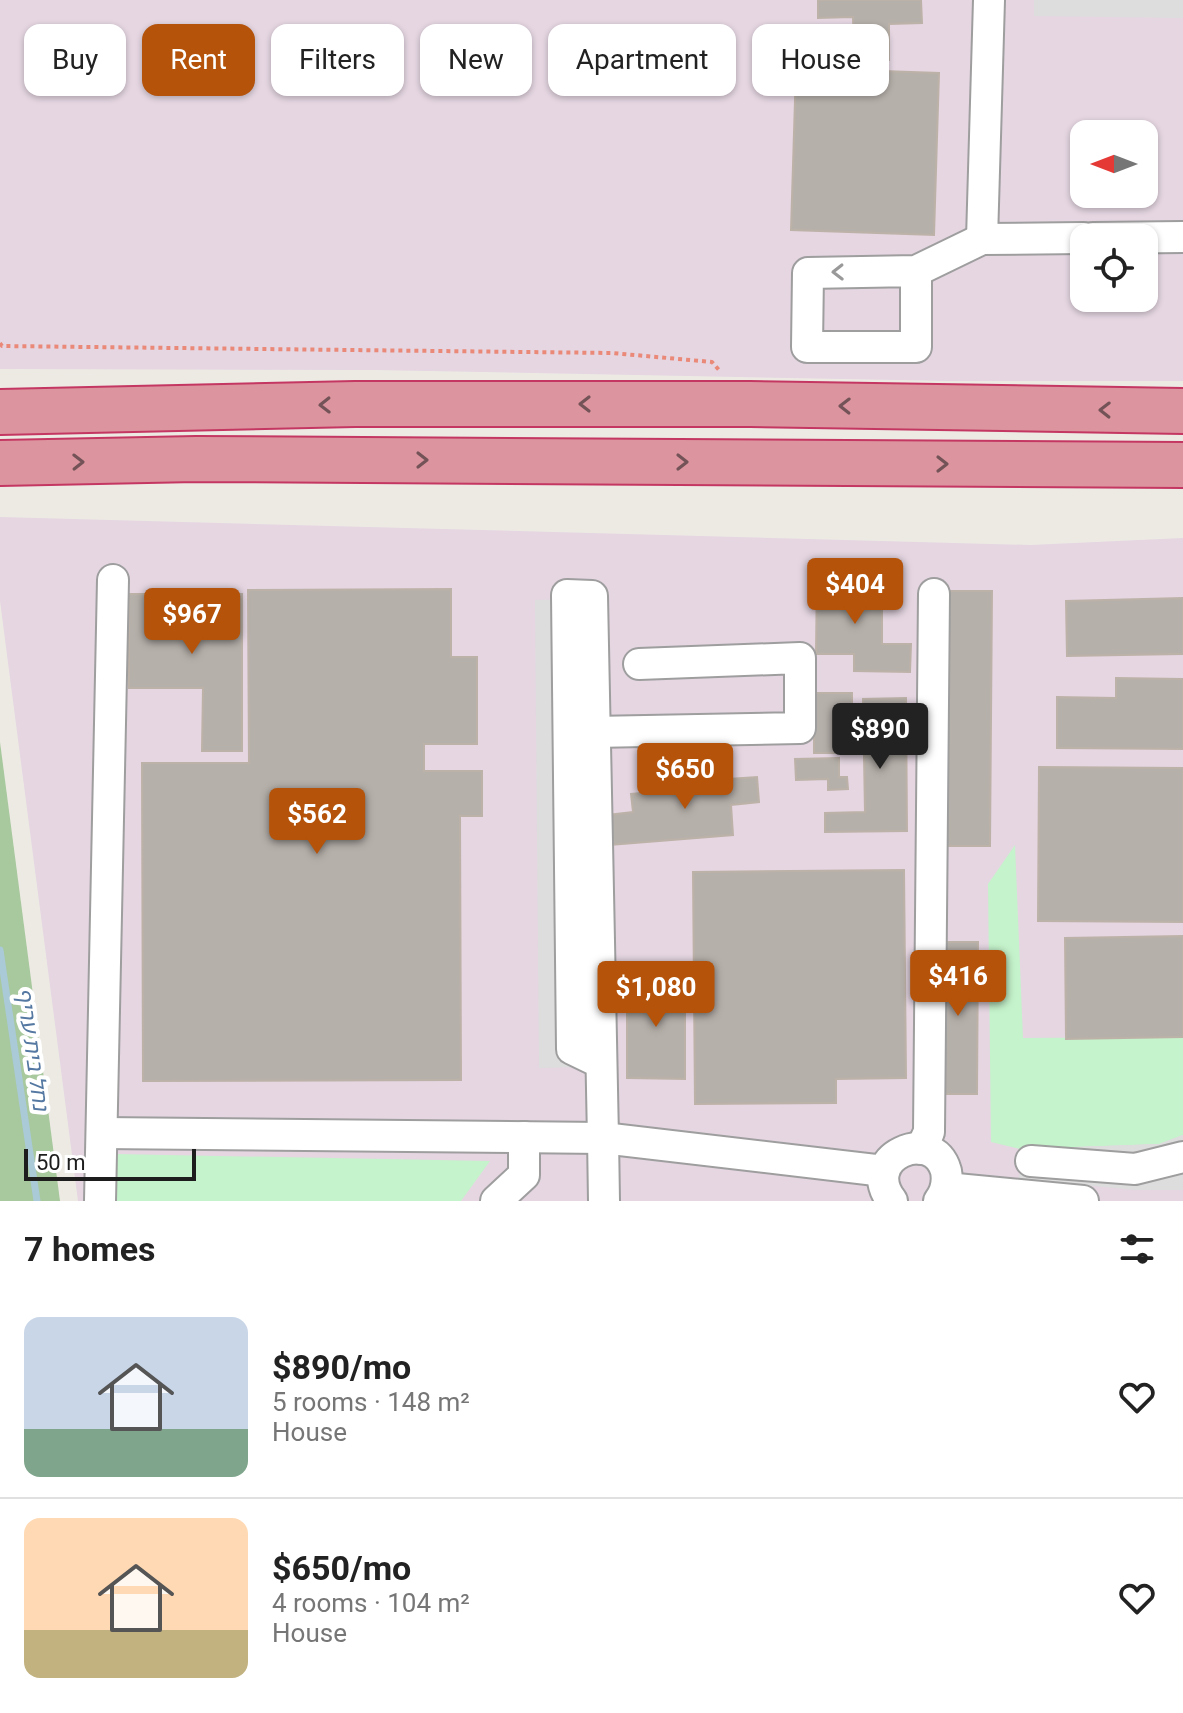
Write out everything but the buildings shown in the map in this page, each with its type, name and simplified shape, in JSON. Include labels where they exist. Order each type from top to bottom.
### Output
[{"type":"highway","points":[[0,412],[355,404],[750,404],[1183,411]]},
{"type":"highway","points":[[0,463],[228,459],[1183,465]]},
{"type":"lane","points":[[982,239],[989,0]]},
{"type":"lane","points":[[1158,237],[1183,237]]},
{"type":"lane","points":[[916,271],[982,239],[1070,238]]},
{"type":"lane","points":[[100,1201],[113,580]]},
{"type":"lane","points":[[921,1149],[929,1132],[934,594]]},
{"type":"lane","points":[[601,1063],[572,1049],[567,595],[592,596],[604,1201]]},
{"type":"lane","points":[[593,732],[800,728],[800,658],[639,664]]},
{"type":"lane","points":[[102,1133],[603,1138],[884,1171]]},
{"type":"lane","points":[[496,1201],[524,1175],[524,1137]]},
{"type":"lane","points":[[892,1201],[883,1182],[884,1171],[889,1161],[906,1149],[932,1152],[944,1166],[947,1177],[943,1194],[1083,1201]]},
{"type":"lane","points":[[1031,1161],[1135,1169],[1183,1157]]},
{"type":"path","points":[[0,343],[2,346],[612,353],[712,362],[750,404]]},
{"type":"shaded area","points":[[0,0],[1183,0],[1183,381],[951,381],[375,370],[0,369]]},
{"type":"shaded area","points":[[1034,0],[1183,0],[1183,18],[1034,16]]},
{"type":"shaded area","points":[[0,517],[1031,545],[1183,538],[1183,1201],[78,1201],[0,601]]},
{"type":"shaded area","points":[[582,599],[586,1067],[539,1068],[535,600]]},
{"type":"shaded area","points":[[1183,1135],[1183,1190],[1135,1190],[1019,1179],[1020,1149],[1159,1144]]},
{"type":"green space","points":[[0,742],[60,1201],[0,1201]]},
{"type":"green space","points":[[1015,845],[1023,1038],[1183,1037],[1183,1135],[1159,1144],[1020,1149],[991,1142],[988,884]]},
{"type":"green space","points":[[115,1154],[490,1161],[461,1201],[116,1201]]},
{"type":"waterway","name":"נחל בית עריף","points":[[0,950],[37,1201]]}]
